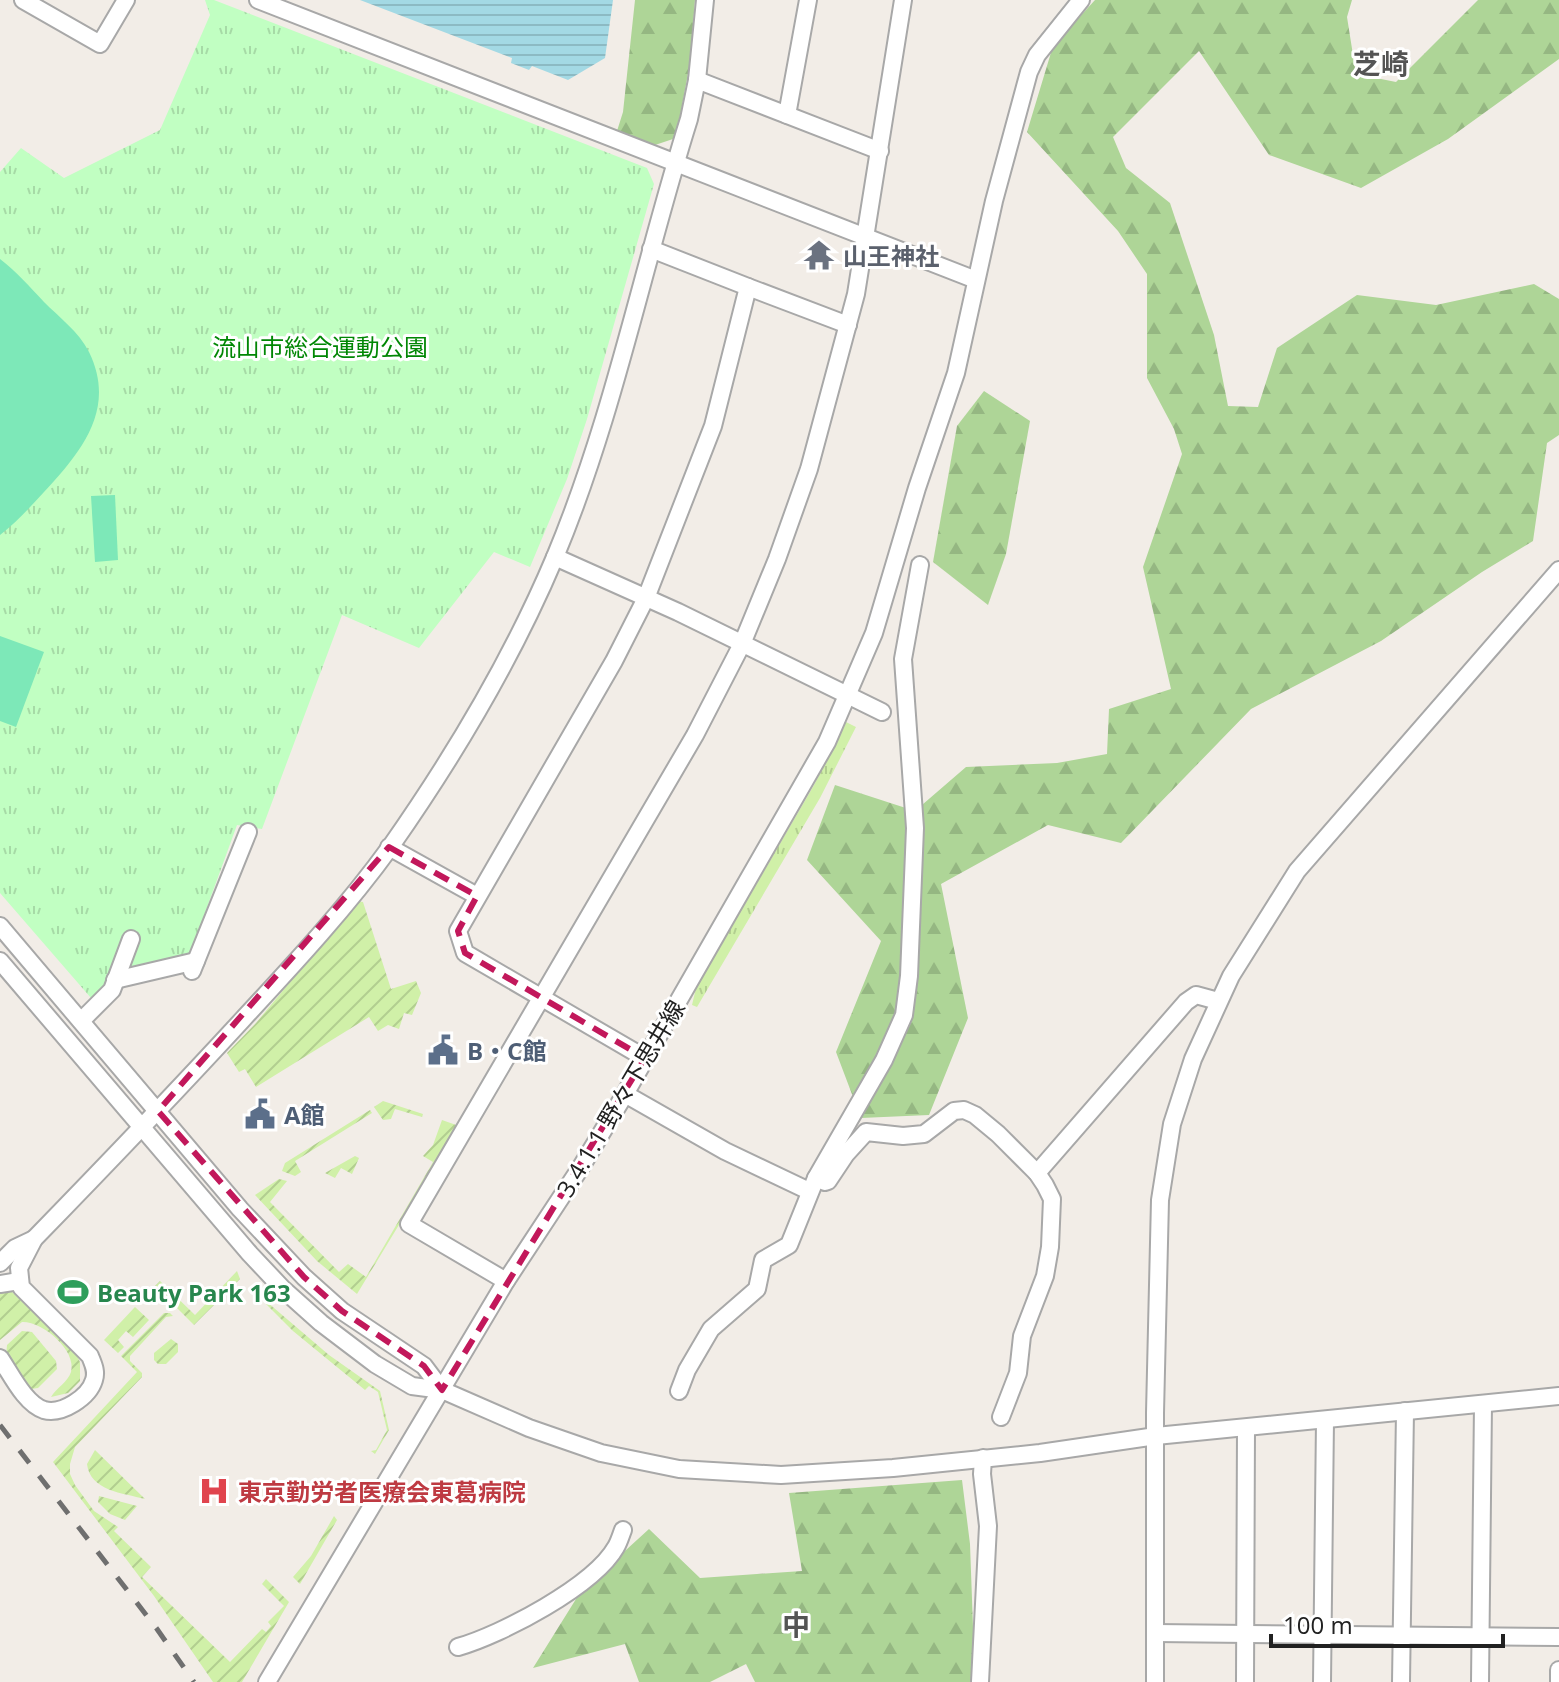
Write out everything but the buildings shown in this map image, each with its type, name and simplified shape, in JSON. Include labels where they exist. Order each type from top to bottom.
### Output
[{"type":"street","points":[[23,0],[100,44],[126,0]]},
{"type":"street","points":[[258,0],[976,280]]},
{"type":"street","points":[[0,1358],[30,1401],[45,1410],[67,1408],[91,1386],[95,1367],[90,1356],[25,1294],[19,1281],[19,1268],[34,1239],[282,978],[389,847],[474,716],[518,636],[555,557],[606,417],[697,80],[705,0]]},
{"type":"street","points":[[787,115],[808,0]]},
{"type":"street","points":[[506,1281],[409,1224],[653,811],[742,644],[777,559],[809,469],[848,325],[866,236],[903,0]]},
{"type":"street","name":"3.4.1.1 野々下思井線","points":[[267,1682],[506,1281],[625,1094],[797,797],[848,696],[874,633],[917,488],[956,373],[976,280],[1029,72],[1037,55],[1081,0]]},
{"type":"street","points":[[697,80],[880,151]]},
{"type":"street","points":[[651,249],[848,325]]},
{"type":"street","points":[[645,1058],[465,953],[458,931],[614,661],[646,598],[713,426],[748,287]]},
{"type":"street","points":[[555,557],[882,712]]},
{"type":"street","points":[[679,1391],[687,1370],[711,1329],[757,1289],[763,1260],[789,1245],[813,1185],[895,1038],[908,995],[915,828],[903,659],[920,565]]},
{"type":"street","points":[[1155,1682],[1157,1251],[1166,1155],[1179,1101],[1218,1001],[1297,871],[1559,570]]},
{"type":"street","points":[[115,980],[194,966],[248,832]]},
{"type":"street","points":[[389,847],[477,896]]},
{"type":"street","points":[[0,926],[240,1209],[304,1277],[342,1311],[424,1366],[442,1390]]},
{"type":"street","points":[[81,1021],[112,990],[131,939]]},
{"type":"street","points":[[0,961],[250,1254],[321,1323],[375,1364],[412,1386],[442,1390],[563,1441],[601,1453],[679,1469],[781,1475],[983,1458],[1156,1436],[1559,1396]]},
{"type":"street","points":[[1037,1173],[1186,1002],[1196,995],[1218,1001]]},
{"type":"street","points":[[625,1094],[725,1151],[813,1185],[828,1181],[866,1132],[903,1136],[924,1134],[954,1111],[964,1110],[998,1134],[1037,1173],[1052,1199],[1045,1276],[1022,1336],[1018,1373],[1001,1417]]},
{"type":"street","points":[[0,1263],[15,1248],[34,1239]]},
{"type":"street","points":[[0,1284],[19,1281]]},
{"type":"street","points":[[1480,1682],[1483,1404]]},
{"type":"street","points":[[1401,1682],[1405,1411]]},
{"type":"street","points":[[1322,1682],[1325,1420]]},
{"type":"street","points":[[1245,1682],[1246,1428]]},
{"type":"street","points":[[980,1682],[988,1526],[983,1458]]},
{"type":"street","points":[[458,1647],[484,1640],[515,1624],[594,1574],[616,1549],[623,1530]]},
{"type":"street","points":[[1155,1633],[1559,1637]]},
{"type":"street","points":[[1559,1670],[1559,1682]]},
{"type":"highlighted area","points":[[389,847],[477,896],[458,931],[465,953],[645,1058],[442,1390],[424,1366],[342,1311],[304,1277],[158,1111]]},
{"type":"green space","name":"流山市総合運動公園","points":[[205,0],[214,0],[647,168],[654,184],[587,419],[567,479],[530,567],[494,552],[419,648],[342,615],[262,829],[237,825],[190,954],[133,972],[123,966],[91,998],[0,893],[0,172],[21,148],[64,178],[160,130],[210,15]]},
{"type":"green space","points":[[635,0],[695,0],[690,63],[676,138],[655,145],[617,131],[623,112]]},
{"type":"green space","points":[[1095,0],[1352,0],[1347,17],[1356,74],[1396,82],[1478,0],[1559,0],[1559,59],[1448,139],[1361,188],[1269,155],[1199,51],[1113,137],[1126,168],[1170,203],[1214,335],[1228,406],[1258,407],[1277,348],[1357,295],[1436,305],[1534,284],[1559,299],[1559,435],[1547,443],[1533,541],[1381,641],[1251,709],[1121,843],[1048,825],[941,884],[968,1018],[929,1115],[861,1118],[836,1052],[881,941],[807,860],[835,785],[915,811],[966,767],[1057,763],[1107,754],[1109,709],[1171,689],[1143,567],[1182,454],[1174,429],[1147,378],[1147,274],[1118,231],[1027,132],[1053,46]]},
{"type":"green space","points":[[0,259],[80,338],[97,373],[99,392],[91,428],[71,461],[0,535]]},
{"type":"green space","points":[[984,391],[1030,421],[1006,554],[988,605],[933,562],[957,426]]},
{"type":"green space","points":[[115,495],[118,560],[95,562],[91,496]]},
{"type":"green space","points":[[0,636],[44,652],[16,727],[0,721]]},
{"type":"green space","points":[[846,722],[856,727],[820,798],[697,1007],[692,1005],[696,988],[814,785]]},
{"type":"green space","points":[[357,901],[363,902],[391,989],[416,981],[421,993],[412,1015],[404,1013],[399,1029],[388,1025],[378,1031],[369,1017],[256,1087],[245,1069],[239,1072],[227,1053],[256,1023]]},
{"type":"green space","points":[[383,1101],[423,1114],[422,1117],[395,1109],[391,1119],[383,1120],[374,1107]]},
{"type":"green space","points":[[370,1110],[372,1113],[295,1161],[301,1172],[295,1176],[282,1171],[285,1163]]},
{"type":"green space","points":[[442,1120],[459,1126],[357,1294],[317,1261],[255,1195],[279,1179],[287,1181],[270,1202],[339,1272],[348,1264],[366,1277],[433,1162],[423,1156],[433,1145]]},
{"type":"green space","points":[[355,1156],[359,1158],[352,1174],[341,1168],[335,1178],[325,1173]]},
{"type":"green space","points":[[237,1271],[240,1279],[194,1325],[155,1286],[160,1281],[195,1315]]},
{"type":"green space","points":[[8,1288],[76,1354],[80,1362],[80,1381],[68,1393],[51,1397],[71,1372],[69,1355],[56,1338],[39,1326],[22,1322],[0,1340],[0,1289]]},
{"type":"green space","points":[[267,1302],[329,1355],[380,1391],[389,1430],[375,1454],[371,1451],[376,1450],[387,1430],[378,1392],[369,1386],[365,1390],[293,1331]]},
{"type":"green space","points":[[135,1307],[149,1320],[133,1337],[126,1331],[118,1340],[124,1347],[118,1353],[104,1340]]},
{"type":"green space","points":[[164,1313],[173,1316],[166,1317],[130,1356],[130,1361],[142,1377],[75,1447],[70,1474],[94,1511],[118,1527],[114,1531],[151,1567],[142,1577],[230,1662],[262,1629],[266,1632],[271,1626],[268,1622],[284,1606],[262,1584],[266,1579],[289,1602],[242,1682],[213,1682],[154,1596],[53,1462],[137,1372],[121,1356]]},
{"type":"green space","points":[[22,1331],[32,1332],[56,1361],[57,1369],[38,1388],[31,1389],[6,1356],[7,1345]]},
{"type":"green space","points":[[171,1339],[178,1344],[178,1352],[166,1364],[158,1364],[154,1353]]},
{"type":"green space","points":[[95,1450],[145,1499],[109,1489],[94,1480],[87,1464]]},
{"type":"green space","points":[[962,1480],[970,1544],[975,1682],[755,1682],[746,1664],[710,1682],[639,1682],[625,1644],[533,1668],[581,1591],[649,1529],[700,1578],[802,1571],[789,1493]]},
{"type":"green space","points":[[99,1496],[137,1506],[125,1520],[110,1514],[98,1502]]},
{"type":"green space","points":[[334,1516],[337,1520],[300,1584],[293,1577],[311,1556]]},
{"type":"water","points":[[360,0],[613,0],[605,58],[568,80],[532,66],[529,70],[511,63],[512,58]]},
{"type":"railway","points":[[0,1425],[157,1629],[194,1682]]},
{"type":"place","name":"山王神社","points":[[819,255]]},
{"type":"place","name":"B・C館","points":[[443,1050]]},
{"type":"place","name":"A館","points":[[260,1114]]},
{"type":"place","name":"Beauty Park 163","points":[[73,1292]]},
{"type":"place","name":"東京勤労者医療会東葛病院","points":[[214,1491]]},
{"type":"district","name":"芝崎","points":[[1381,63]]},
{"type":"district","name":"中","points":[[796,1624]]}]
